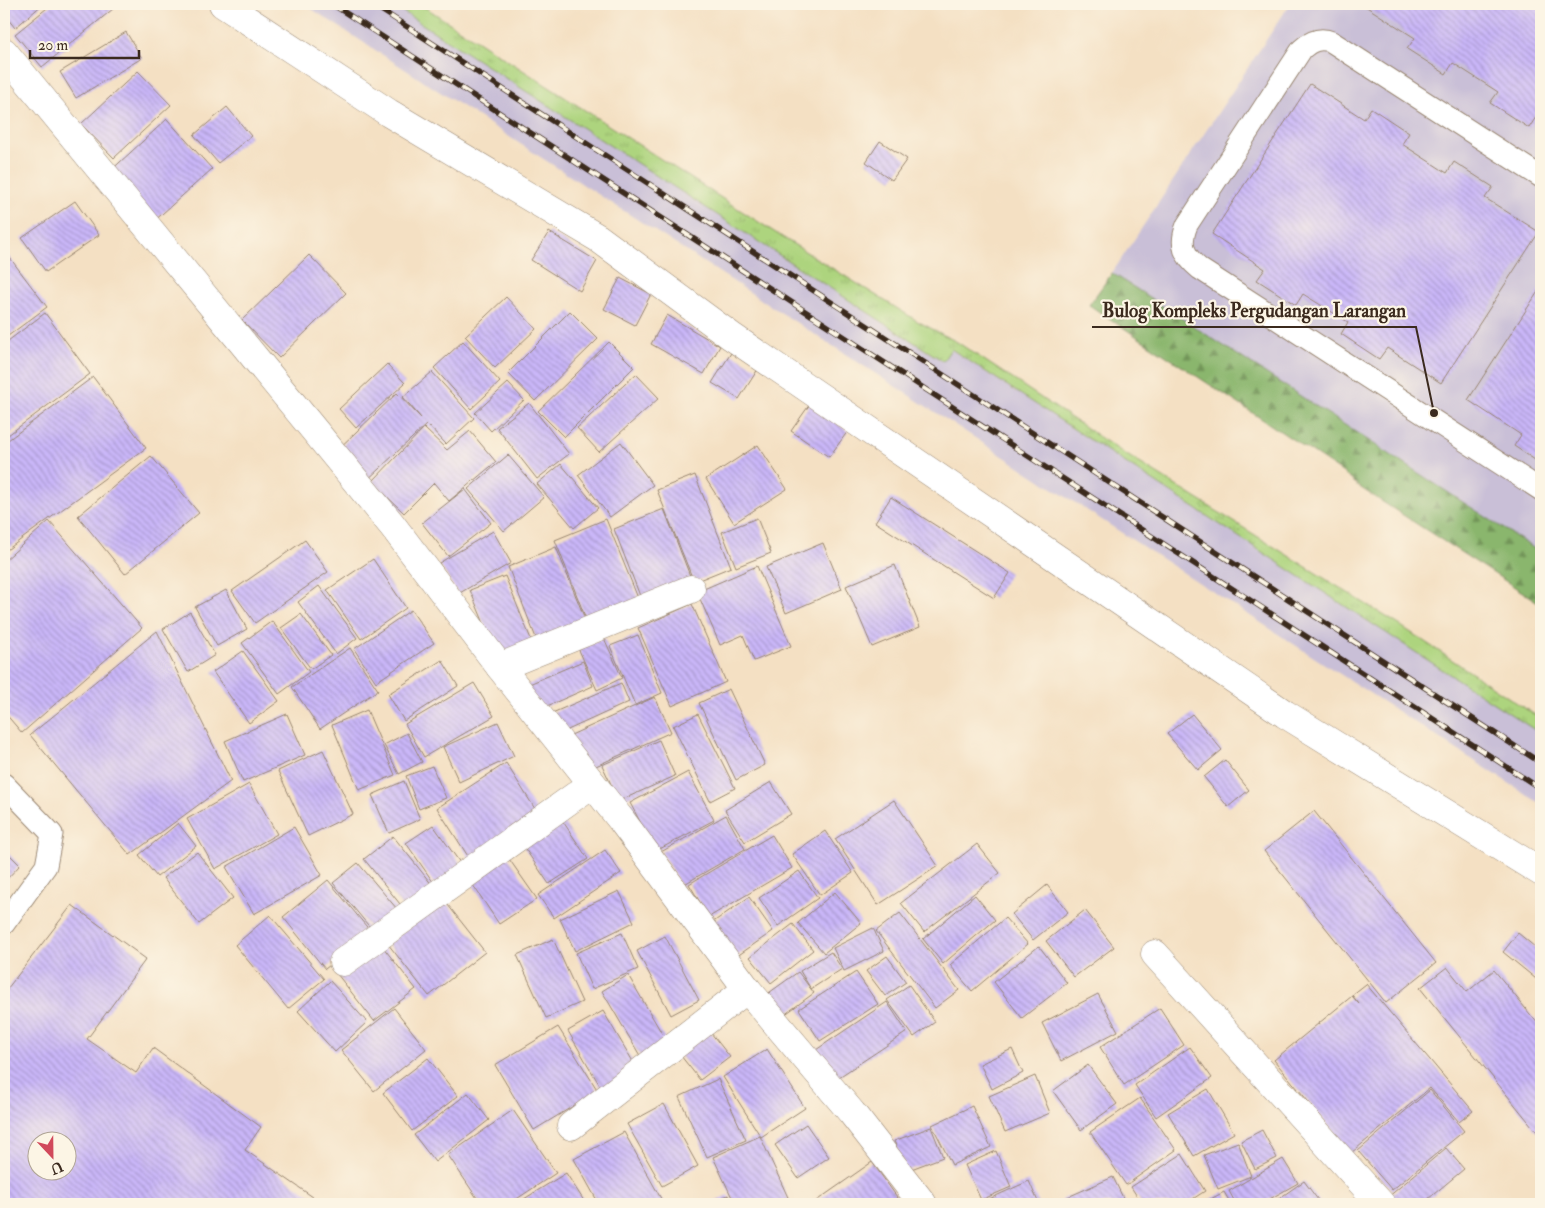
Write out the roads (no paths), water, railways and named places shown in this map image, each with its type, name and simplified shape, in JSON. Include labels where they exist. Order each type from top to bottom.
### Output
[{"type":"street","points":[[223,4],[389,113],[598,238],[731,336],[1285,714],[1541,872]]},
{"type":"street","points":[[4,52],[392,526],[592,784],[747,989],[852,1113],[923,1204]]},
{"type":"street","points":[[500,667],[691,588]]},
{"type":"street","points":[[344,962],[592,784]]},
{"type":"street","points":[[1155,954],[1381,1204]]},
{"type":"street","points":[[571,1126],[747,989]]},
{"type":"lane","points":[[1541,177],[1332,42],[1325,39],[1317,40],[1308,43],[1302,49],[1187,225],[1183,236],[1183,248],[1186,254],[1200,269],[1541,490]]},
{"type":"lane","points":[[4,784],[52,834],[46,866],[4,924]]},
{"type":"railway","points":[[332,4],[1541,789]]},
{"type":"railway","points":[[372,4],[1541,763]]},
{"type":"place","name":"Bulog Kompleks Pergudangan Larangan","points":[[1434,413]]}]
